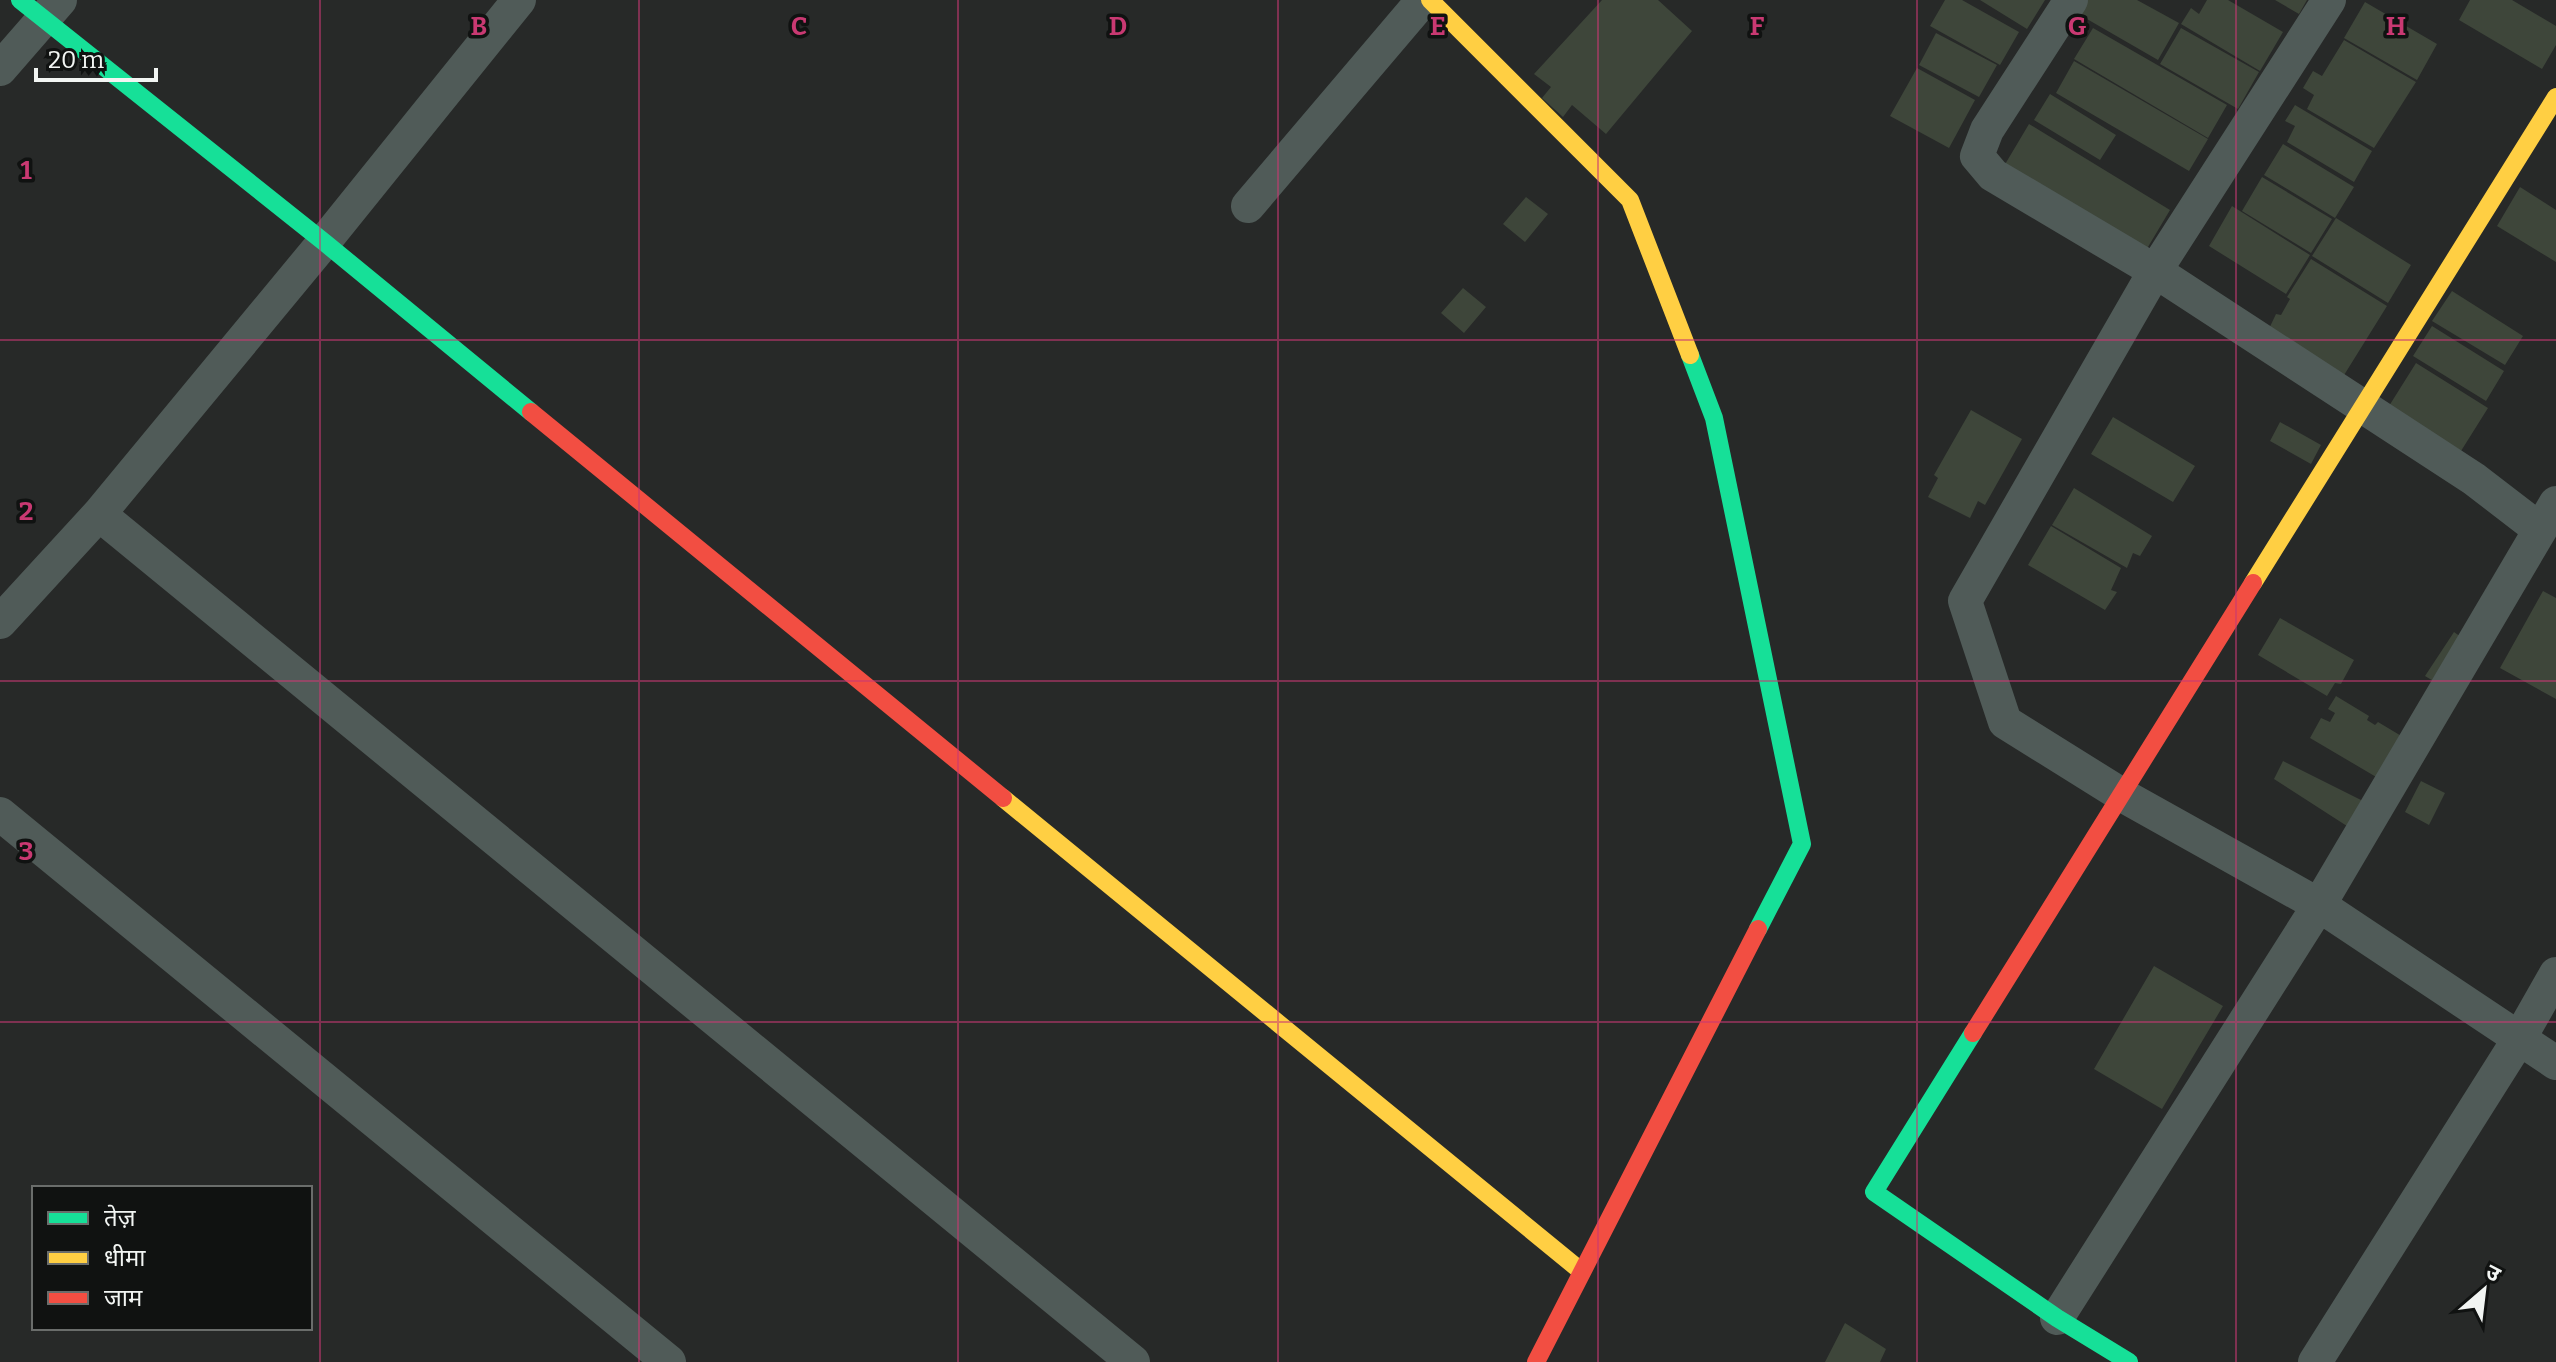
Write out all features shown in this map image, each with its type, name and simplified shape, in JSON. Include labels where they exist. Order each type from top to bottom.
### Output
[{"type":"street","points":[[0,622],[99,514],[519,0]]},
{"type":"street","points":[[1248,206],[1423,0]]},
{"type":"street","points":[[1430,0],[1630,200],[1714,418],[1802,844],[1536,1362]]},
{"type":"street","points":[[2057,1318],[2319,905],[2548,516],[2474,479],[2155,271],[1993,175],[1977,156],[1987,130],[2071,0]]},
{"type":"street","points":[[2329,0],[2155,271],[1965,601],[2005,722],[2122,795],[2319,905],[2556,1063]]},
{"type":"street","points":[[0,69],[41,6],[324,242],[1581,1271]]},
{"type":"street","points":[[2129,1362],[2057,1318],[1874,1192],[2556,97]]},
{"type":"street","points":[[99,514],[1133,1362]]},
{"type":"street","points":[[0,814],[669,1362]]},
{"type":"street","points":[[2315,1362],[2519,1039],[2556,974]]},
{"type":"building","points":[[1602,0],[1658,0],[1692,31],[1606,134],[1572,105],[1563,117],[1542,98],[1551,87],[1534,74]]},
{"type":"building","points":[[1945,0],[1962,0],[2019,32],[2000,65],[1930,26]]},
{"type":"building","points":[[1980,0],[2045,0],[2027,29]]},
{"type":"building","points":[[2088,0],[2137,0],[2179,23],[2158,60],[2080,15]]},
{"type":"building","points":[[2207,0],[2228,0],[2283,32],[2260,71],[2181,24],[2191,8],[2199,14]]},
{"type":"building","points":[[2275,0],[2307,0],[2299,14]]},
{"type":"building","points":[[2470,0],[2512,0],[2556,26],[2556,45],[2542,69],[2459,20]]},
{"type":"building","points":[[2365,2],[2437,44],[2417,80],[2344,38]]},
{"type":"building","points":[[2093,28],[2227,105],[2208,138],[2074,59]]},
{"type":"building","points":[[2181,28],[2259,72],[2238,109],[2160,64]]},
{"type":"building","points":[[1936,33],[1997,65],[1979,97],[1919,65]]},
{"type":"building","points":[[2344,40],[2416,82],[2374,148],[2307,109],[2314,95],[2303,88],[2313,71],[2322,76]]},
{"type":"building","points":[[2074,61],[2208,139],[2189,171],[2056,93]]},
{"type":"building","points":[[1917,68],[1975,100],[1949,148],[1890,116]]},
{"type":"building","points":[[2050,94],[2116,135],[2100,160],[2034,120]]},
{"type":"building","points":[[2295,105],[2372,151],[2354,182],[2287,142],[2295,126],[2285,121]]},
{"type":"building","points":[[2029,124],[2170,210],[2145,252],[2004,166]]},
{"type":"building","points":[[2283,144],[2354,187],[2335,218],[2264,175]]},
{"type":"building","points":[[2262,177],[2332,219],[2311,253],[2242,211]]},
{"type":"building","points":[[2520,187],[2556,210],[2556,262],[2497,226]]},
{"type":"building","points":[[1526,197],[1548,214],[1525,242],[1503,224]]},
{"type":"building","points":[[2232,206],[2310,255],[2286,294],[2209,246]]},
{"type":"building","points":[[2336,218],[2411,265],[2388,303],[2312,256]]},
{"type":"building","points":[[2311,259],[2387,306],[2341,380],[2266,335],[2276,314],[2281,315],[2290,299],[2287,297]]},
{"type":"building","points":[[1463,288],[1486,307],[1464,333],[1441,313]]},
{"type":"building","points":[[2452,291],[2523,336],[2505,365],[2432,321]]},
{"type":"building","points":[[2432,326],[2504,371],[2486,401],[2413,356]]},
{"type":"building","points":[[2416,363],[2488,408],[2461,451],[2389,406]]},
{"type":"building","points":[[1971,410],[2022,439],[1985,505],[1978,501],[1970,518],[1928,497],[1938,478],[1934,475]]},
{"type":"building","points":[[2113,417],[2195,466],[2173,502],[2091,454]]},
{"type":"building","points":[[2280,422],[2321,445],[2311,464],[2270,441]]},
{"type":"building","points":[[2074,488],[2152,536],[2140,556],[2133,553],[2127,568],[2052,525]]},
{"type":"building","points":[[2051,526],[2121,568],[2111,590],[2117,592],[2105,610],[2028,565]]},
{"type":"building","points":[[2543,591],[2556,598],[2556,699],[2500,668]]},
{"type":"building","points":[[2280,618],[2354,660],[2341,684],[2335,683],[2327,696],[2258,655]]},
{"type":"building","points":[[2454,632],[2468,642],[2440,685],[2425,676]]},
{"type":"building","points":[[2336,696],[2369,716],[2367,720],[2375,725],[2378,722],[2408,740],[2383,781],[2310,738],[2321,718],[2330,722],[2335,713],[2328,709]]},
{"type":"building","points":[[2283,761],[2363,801],[2350,828],[2274,779]]},
{"type":"building","points":[[2421,781],[2445,793],[2429,825],[2405,812]]},
{"type":"building","points":[[2154,966],[2223,1006],[2162,1109],[2094,1069]]},
{"type":"building","points":[[1845,1323],[1886,1349],[1880,1362],[1825,1362]]},
{"type":"traffic: fast","points":[[20,0],[324,242],[531,412]]},
{"type":"traffic: fast","points":[[1690,355],[1714,418],[1802,844],[1758,929]]},
{"type":"traffic: fast","points":[[1973,1033],[1874,1192],[2057,1318],[2129,1362]]},
{"type":"traffic: slow","points":[[1430,0],[1630,200],[1690,355]]},
{"type":"traffic: slow","points":[[2253,583],[2556,97]]},
{"type":"traffic: slow","points":[[1003,798],[1581,1271]]},
{"type":"traffic: jam","points":[[531,412],[1003,798]]},
{"type":"traffic: jam","points":[[1973,1033],[2253,583]]},
{"type":"traffic: jam","points":[[1536,1362],[1758,929]]}]
